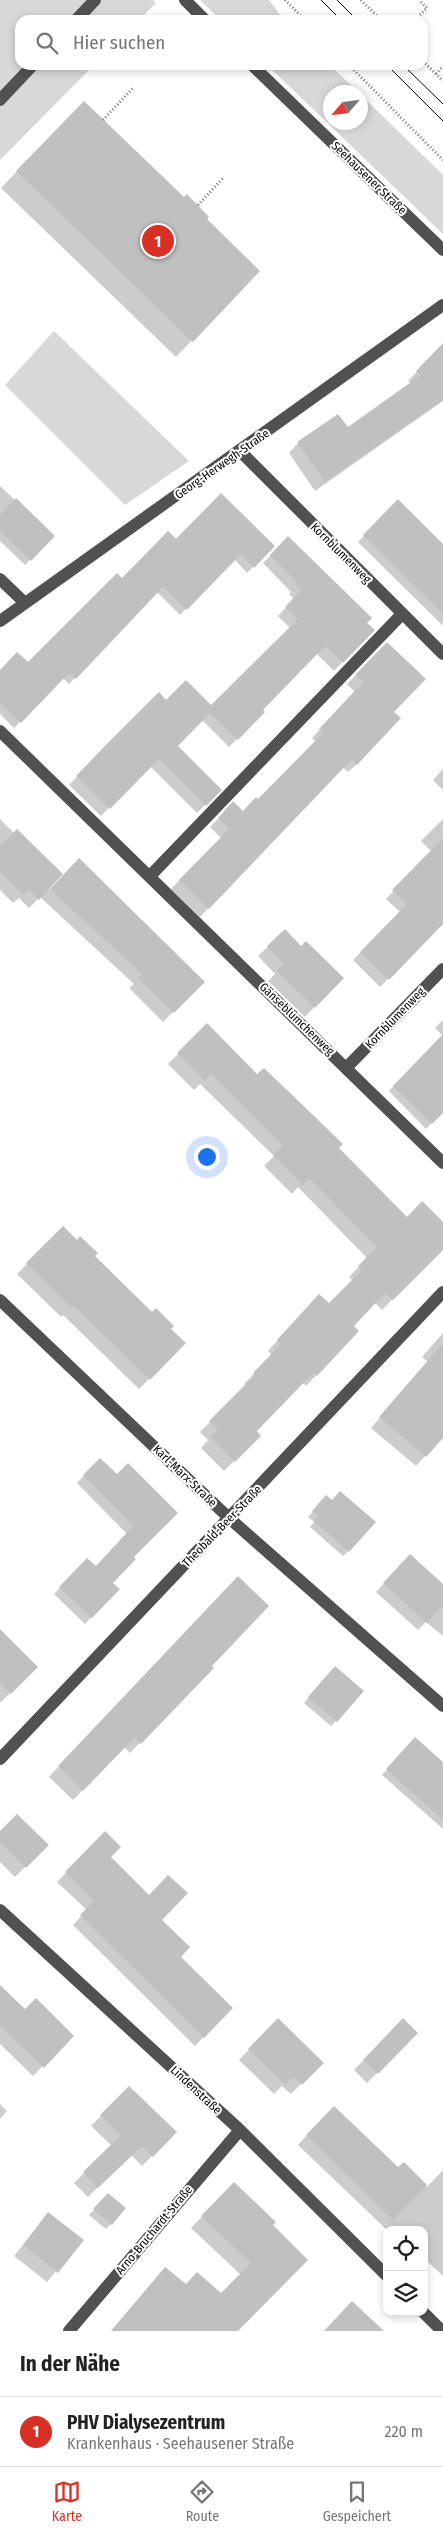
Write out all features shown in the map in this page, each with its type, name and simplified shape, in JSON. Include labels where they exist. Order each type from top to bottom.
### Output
[{"type":"street","points":[[80,15],[94,0]]},
{"type":"street","points":[[185,0],[200,15]]},
{"type":"street","points":[[0,100],[28,70]]},
{"type":"street","name":"Seehausener Straße","points":[[257,70],[443,250]]},
{"type":"street","name":"Georg-Herwegh-Straße","points":[[0,621],[443,304]]},
{"type":"street","name":"Kornblumenweg","points":[[240,451],[443,654]]},
{"type":"street","points":[[0,579],[25,604]]},
{"type":"street","points":[[150,876],[402,614]]},
{"type":"street","name":"Gänseblümchenweg","points":[[0,731],[347,1067],[443,1163]]},
{"type":"street","name":"Kornblumenweg","points":[[347,1067],[443,969]]},
{"type":"street","name":"Theobald-Beer-Straße","points":[[0,1759],[443,1292]]},
{"type":"street","name":"Karl-Marx-Straße","points":[[0,1300],[229,1518],[443,1706]]},
{"type":"street","name":"Lindenstraße","points":[[0,1910],[240,2130],[383,2272]]},
{"type":"street","name":"Arno-Bruchardt-Straße","points":[[69,2331],[240,2130]]},
{"type":"street","points":[[427,2316],[442,2331]]},
{"type":"path","points":[[285,0],[300,15]]},
{"type":"path","points":[[361,0],[376,15]]},
{"type":"path","points":[[420,1],[427,8],[420,15]]},
{"type":"path","points":[[428,66],[443,81]]},
{"type":"path","points":[[436,74],[443,66]]},
{"type":"path","points":[[354,70],[443,160]]},
{"type":"path","points":[[103,120],[133,88]]},
{"type":"path","points":[[198,205],[224,178]]},
{"type":"shaded area","points":[[0,0],[153,0],[156,3],[144,15],[15,15],[15,70],[89,70],[0,160]]},
{"type":"shaded area","points":[[200,0],[269,0],[280,15],[216,15]]},
{"type":"shaded area","points":[[272,70],[335,70],[351,85],[323,85],[323,119]]},
{"type":"shaded area","points":[[368,102],[443,175],[443,234],[335,130],[368,130]]},
{"type":"shaded area","points":[[54,331],[189,461],[125,505],[5,385]]},
{"type":"building","points":[[84,101],[184,197],[187,194],[209,217],[207,219],[260,271],[193,342],[16,171]]},
{"type":"building","points":[[443,343],[443,400],[325,482],[297,442],[338,414],[348,427],[421,375],[416,371]]},
{"type":"building","points":[[221,493],[275,546],[254,568],[241,554],[187,610],[163,587],[76,679],[69,673],[21,723],[0,703],[0,670],[17,652],[28,662],[117,573],[122,578],[168,531],[176,539]]},
{"type":"building","points":[[16,498],[55,536],[31,561],[0,531],[0,515]]},
{"type":"building","points":[[398,499],[443,544],[443,614],[363,535]]},
{"type":"building","points":[[288,536],[372,618],[367,623],[375,630],[343,663],[325,646],[263,710],[265,712],[238,740],[210,713],[178,746],[222,790],[206,806],[159,759],[110,809],[76,776],[103,748],[159,692],[166,700],[186,680],[211,705],[298,619],[285,607],[301,590],[296,585],[298,583],[270,555]]},
{"type":"building","points":[[387,642],[426,679],[394,712],[401,718],[357,765],[352,759],[209,909],[179,880],[229,829],[218,818],[233,801],[243,811],[256,797],[258,799],[323,733],[319,729],[363,682],[355,675]]},
{"type":"building","points":[[17,829],[63,874],[39,900],[29,889],[23,895],[0,872],[0,846]]},
{"type":"building","points":[[443,838],[443,924],[389,980],[360,952],[407,904],[392,890]]},
{"type":"building","points":[[79,858],[205,982],[174,1013],[138,978],[142,974],[50,889]]},
{"type":"building","points":[[285,929],[301,946],[306,941],[344,978],[315,1008],[277,971],[284,964],[267,946]]},
{"type":"building","points":[[207,1023],[257,1074],[264,1068],[343,1144],[339,1148],[407,1217],[422,1201],[443,1222],[443,1250],[393,1300],[385,1293],[354,1326],[359,1331],[317,1376],[313,1373],[257,1431],[261,1436],[235,1462],[210,1437],[218,1429],[209,1421],[255,1375],[253,1373],[281,1344],[277,1340],[319,1294],[329,1303],[362,1270],[358,1266],[377,1247],[309,1178],[303,1185],[273,1155],[283,1145],[211,1074],[205,1081],[177,1053]]},
{"type":"building","points":[[443,1034],[443,1113],[432,1124],[393,1086]]},
{"type":"building","points":[[63,1226],[77,1240],[80,1236],[98,1253],[95,1256],[152,1312],[156,1308],[174,1326],[171,1329],[186,1343],[150,1380],[74,1306],[72,1308],[26,1263]]},
{"type":"building","points":[[443,1343],[443,1438],[426,1457],[379,1417]]},
{"type":"building","points":[[100,1458],[117,1474],[128,1463],[178,1513],[134,1557],[136,1559],[113,1583],[120,1589],[92,1618],[59,1587],[87,1558],[96,1566],[133,1526],[83,1475]]},
{"type":"building","points":[[340,1491],[376,1522],[349,1552],[314,1521],[318,1516],[312,1511],[326,1495],[332,1500]]},
{"type":"building","points":[[410,1554],[443,1584],[443,1605],[427,1623],[383,1583]]},
{"type":"building","points":[[238,1576],[269,1606],[212,1666],[214,1668],[141,1744],[134,1738],[83,1791],[58,1766]]},
{"type":"building","points":[[0,1629],[38,1667],[11,1694],[0,1683]]},
{"type":"building","points":[[335,1666],[364,1691],[337,1722],[308,1697]]},
{"type":"building","points":[[415,1737],[443,1762],[443,1820],[386,1769]]},
{"type":"building","points":[[17,1814],[49,1845],[26,1868],[0,1842],[0,1831]]},
{"type":"building","points":[[105,1831],[121,1847],[111,1857],[149,1895],[168,1875],[188,1893],[162,1920],[190,1947],[181,1957],[233,2008],[204,2038],[80,1915],[94,1901],[65,1872]]},
{"type":"building","points":[[0,1985],[25,2009],[36,1998],[74,2036],[44,2068],[0,2026]]},
{"type":"building","points":[[278,2018],[324,2063],[302,2085],[293,2077],[285,2085],[248,2049]]},
{"type":"building","points":[[403,2018],[418,2033],[378,2074],[363,2060]]},
{"type":"building","points":[[129,2086],[177,2132],[153,2157],[142,2146],[98,2188],[83,2172],[121,2135],[100,2115]]},
{"type":"building","points":[[334,2106],[398,2167],[404,2162],[427,2185],[393,2220],[306,2135]]},
{"type":"building","points":[[234,2182],[276,2222],[273,2225],[308,2260],[238,2331],[111,2331],[165,2267],[186,2284],[197,2272],[221,2293],[251,2263],[201,2216]]},
{"type":"building","points":[[108,2193],[126,2208],[112,2225],[93,2209]]},
{"type":"building","points":[[48,2212],[84,2240],[58,2273],[23,2245]]},
{"type":"building","points":[[352,2301],[384,2331],[324,2331]]},
{"type":"tram line","points":[[321,0],[336,15]]},
{"type":"tram line","points":[[337,0],[352,15]]},
{"type":"tram line","points":[[392,70],[443,121]]},
{"type":"tram line","points":[[408,70],[443,104]]},
{"type":"place","name":"PHV Dialysezentrum","points":[[158,241]]}]
